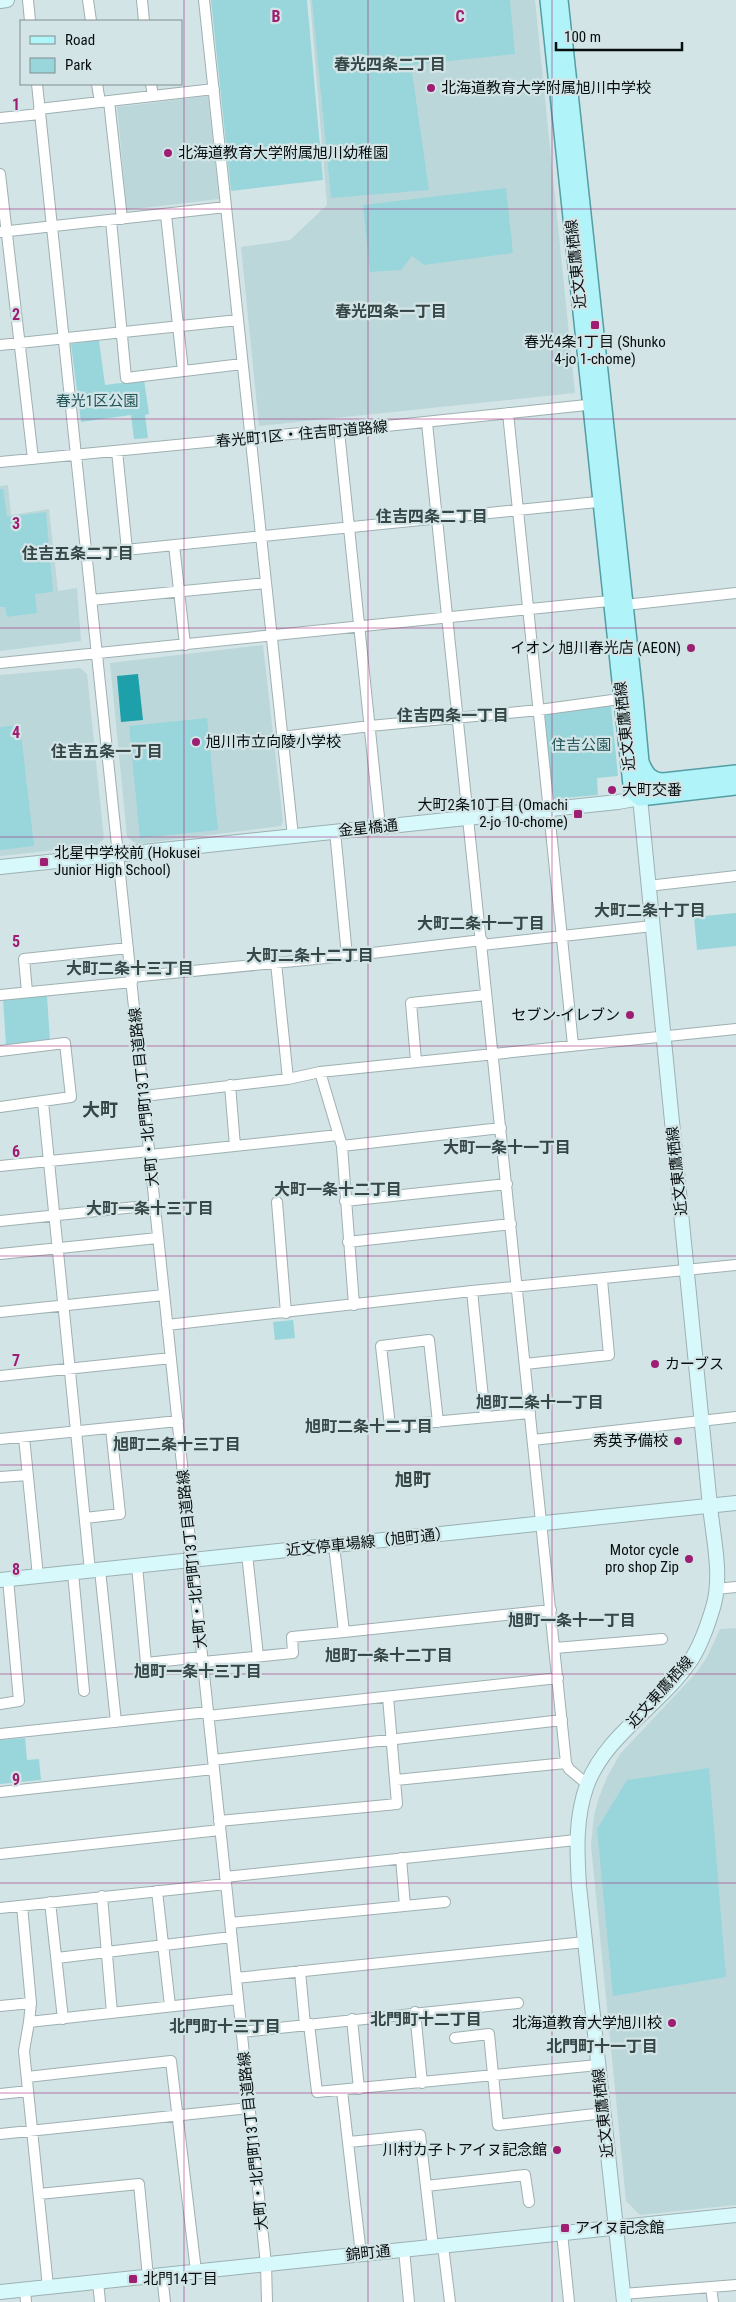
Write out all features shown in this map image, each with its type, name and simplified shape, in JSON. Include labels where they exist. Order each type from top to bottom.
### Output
[{"type":"main road","name":"近文東鷹栖線","points":[[548,0],[597,404],[629,698],[641,762],[640,798]]},
{"type":"main road","name":"近文東鷹栖線","points":[[560,0],[597,404]]},
{"type":"main road","name":"近文東鷹栖線","points":[[629,698],[631,785],[634,793],[640,798]]},
{"type":"main road","points":[[641,762],[645,773],[654,780],[663,781],[736,773]]},
{"type":"main road","points":[[640,798],[663,781]]},
{"type":"main road","name":"金星橋通","points":[[640,798],[736,787]]},
{"type":"street","points":[[0,1],[8,0]]},
{"type":"street","points":[[28,0],[30,20]]},
{"type":"street","points":[[88,0],[91,20]]},
{"type":"street","points":[[142,0],[144,20]]},
{"type":"street","points":[[204,0],[293,836]]},
{"type":"street","name":"大町・北門町13丁目道路線","points":[[37,85],[266,2264],[267,2302]]},
{"type":"street","points":[[98,85],[104,102],[122,219]]},
{"type":"street","points":[[151,85],[153,96]]},
{"type":"street","points":[[0,118],[104,102],[214,89]]},
{"type":"street","points":[[0,174],[4,232],[20,343],[33,459]]},
{"type":"street","points":[[4,232],[226,207]]},
{"type":"street","points":[[166,214],[183,371]]},
{"type":"street","points":[[110,220],[126,378],[242,364]]},
{"type":"street","points":[[0,345],[238,320]]},
{"type":"street","name":"春光町1区・住吉町道路線","points":[[0,462],[427,423],[597,404]]},
{"type":"street","points":[[508,413],[573,1045]]},
{"type":"street","points":[[427,423],[467,817],[494,1054],[566,1763],[569,1770],[587,1784]]},
{"type":"street","points":[[339,431],[380,827]]},
{"type":"street","points":[[117,451],[127,550]]},
{"type":"street","points":[[86,554],[608,501]]},
{"type":"street","points":[[174,545],[185,645]]},
{"type":"street","points":[[91,600],[266,583]]},
{"type":"street","points":[[0,663],[529,609],[736,593]]},
{"type":"street","points":[[282,737],[370,726],[539,710],[629,698]]},
{"type":"street","name":"金星橋通","points":[[0,867],[640,798]]},
{"type":"street","name":"近文東鷹栖線","points":[[624,2298],[585,1942],[576,1840],[580,1811],[587,1784],[598,1764],[612,1744],[688,1664],[706,1628],[716,1589],[702,1421],[640,798]]},
{"type":"street","points":[[334,831],[347,956]]},
{"type":"street","points":[[648,886],[736,876]]},
{"type":"street","points":[[0,995],[347,956],[482,942],[562,937],[652,926]]},
{"type":"street","points":[[27,992],[24,959],[128,948]]},
{"type":"street","points":[[276,964],[288,1078]]},
{"type":"street","points":[[416,1061],[410,1003],[486,995]]},
{"type":"street","points":[[144,1096],[416,1061],[736,1029]]},
{"type":"street","points":[[0,1050],[65,1043],[71,1097],[0,1107]]},
{"type":"street","points":[[320,1072],[342,1146],[354,1305]]},
{"type":"street","points":[[230,1085],[235,1146]]},
{"type":"street","points":[[43,1102],[85,1518],[95,1570],[116,1722]]},
{"type":"street","points":[[342,1146],[501,1128]]},
{"type":"street","points":[[0,1166],[235,1146],[338,1135]]},
{"type":"street","points":[[345,1201],[507,1184]]},
{"type":"street","points":[[277,1202],[286,1313]]},
{"type":"street","points":[[0,1220],[155,1205]]},
{"type":"street","points":[[348,1242],[511,1224]]},
{"type":"street","points":[[0,1254],[158,1238]]},
{"type":"street","points":[[168,1325],[472,1291],[602,1280],[736,1265]]},
{"type":"street","points":[[525,1364],[609,1355],[602,1280]]},
{"type":"street","points":[[472,1291],[485,1417]]},
{"type":"street","points":[[0,1312],[164,1294]]},
{"type":"street","points":[[438,1422],[429,1340],[382,1346],[390,1426],[438,1422],[530,1413]]},
{"type":"street","points":[[0,1376],[171,1358]]},
{"type":"street","points":[[533,1440],[736,1418]]},
{"type":"street","points":[[0,1439],[178,1421]]},
{"type":"street","points":[[85,1518],[120,1514],[110,1428]]},
{"type":"street","points":[[24,1437],[38,1576]]},
{"type":"street","points":[[0,1477],[28,1475]]},
{"type":"street","name":"近文停車場線（旭町通）","points":[[4,1580],[736,1503]]},
{"type":"street","points":[[334,1545],[344,1632]]},
{"type":"street","points":[[247,1554],[258,1656]]},
{"type":"street","points":[[137,1566],[146,1663],[293,1653],[292,1637],[551,1610]]},
{"type":"street","points":[[73,1573],[84,1691]]},
{"type":"street","points":[[0,1704],[20,1701],[4,1580]]},
{"type":"street","points":[[716,1589],[736,1587]]},
{"type":"street","points":[[555,1648],[662,1639]]},
{"type":"street","points":[[0,1734],[388,1697],[558,1678]]},
{"type":"street","points":[[0,1854],[397,1804],[388,1697]]},
{"type":"street","points":[[0,1792],[391,1739],[562,1720]]},
{"type":"street","points":[[396,1780],[566,1763]]},
{"type":"street","points":[[0,1908],[157,1891],[226,1880],[401,1858],[576,1840]]},
{"type":"street","points":[[401,1858],[405,1906]]},
{"type":"street","points":[[157,1891],[170,2006]]},
{"type":"street","points":[[102,1896],[112,2014]]},
{"type":"street","points":[[50,1902],[63,2019]]},
{"type":"street","points":[[230,1923],[445,1902]]},
{"type":"street","points":[[22,1906],[30,2003],[30,2022],[24,2051],[48,2287]]},
{"type":"street","points":[[57,1958],[107,1950],[232,1937]]},
{"type":"street","points":[[236,1978],[585,1942]]},
{"type":"street","points":[[300,1971],[317,2092],[598,2065]]},
{"type":"street","points":[[30,2022],[238,1999]]},
{"type":"street","points":[[241,2032],[518,2002]]},
{"type":"street","points":[[0,2006],[30,2003]]},
{"type":"street","points":[[415,2012],[422,2083]]},
{"type":"street","points":[[352,2019],[359,2089]]},
{"type":"street","points":[[455,2038],[489,2034],[498,2125],[604,2113]]},
{"type":"street","points":[[27,2077],[171,2061],[196,2271]]},
{"type":"street","points":[[342,2090],[361,2254]]},
{"type":"street","points":[[0,2094],[28,2091]]},
{"type":"street","points":[[0,2134],[249,2108]]},
{"type":"street","points":[[349,2142],[420,2135],[426,2186],[450,2302]]},
{"type":"street","points":[[426,2186],[526,2175],[529,2202]]},
{"type":"street","points":[[39,2194],[139,2184],[155,2276],[165,2302]]},
{"type":"street","name":"錦町通","points":[[0,2292],[25,2296],[48,2287],[736,2215]]},
{"type":"street","points":[[562,2233],[569,2302]]},
{"type":"street","points":[[404,2250],[409,2302]]},
{"type":"street","points":[[98,2282],[100,2302]]},
{"type":"street","points":[[624,2298],[736,2285]]},
{"type":"street","points":[[711,2287],[713,2302]]},
{"type":"shaded area","points":[[310,0],[535,0],[575,393],[259,426],[241,247],[290,240],[327,205]]},
{"type":"shaded area","name":"北海道教育大学附属旭川幼稚園","points":[[208,96],[219,199],[127,210],[117,107]]},
{"type":"shaded area","points":[[8,485],[11,515],[49,509],[58,591],[77,588],[81,641],[0,651],[0,486]]},
{"type":"shaded area","name":"旭川市立向陵小学校","points":[[263,645],[283,821],[281,826],[137,844],[127,837],[110,663]]},
{"type":"shaded area","points":[[80,668],[87,674],[104,839],[96,846],[0,856],[0,675]]},
{"type":"shaded area","points":[[138,674],[143,720],[121,722],[117,676]]},
{"type":"shaded area","name":"北海道教育大学旭川校","points":[[736,1628],[736,2205],[640,2215],[626,2201],[591,1845],[594,1816],[607,1777],[620,1754],[696,1673],[707,1657],[720,1629]]},
{"type":"green space","points":[[211,0],[307,0],[323,180],[231,191]]},
{"type":"green space","points":[[312,0],[510,0],[515,54],[411,65],[429,190],[331,198]]},
{"type":"green space","points":[[506,188],[513,253],[424,265],[412,256],[401,270],[370,272],[363,205]]},
{"type":"green space","name":"春光1区公園","points":[[99,340],[105,385],[144,380],[149,414],[145,415],[148,438],[134,439],[131,415],[81,422],[71,344]]},
{"type":"green space","points":[[0,489],[3,489],[7,517],[46,512],[53,592],[35,594],[37,613],[7,617],[5,607],[0,607]]},
{"type":"green space","name":"住吉公園","points":[[611,706],[618,776],[597,778],[598,795],[552,799],[544,713]]},
{"type":"green space","points":[[207,718],[218,830],[140,838],[129,726]]},
{"type":"green space","points":[[20,725],[34,846],[0,850],[0,727]]},
{"type":"green space","points":[[736,913],[736,946],[697,950],[694,917]]},
{"type":"green space","points":[[47,996],[50,1041],[6,1045],[3,999]]},
{"type":"green space","points":[[293,1320],[295,1338],[275,1340],[273,1322]]},
{"type":"green space","points":[[25,1738],[27,1760],[39,1759],[41,1780],[0,1784],[0,1740]]},
{"type":"green space","points":[[709,1768],[726,1977],[613,1996],[597,1829],[627,1780]]},
{"type":"place","name":"北海道教育大学附属旭川中学校","points":[[431,88]]},
{"type":"place","name":"北海道教育大学附属旭川幼稚園","points":[[168,153]]},
{"type":"place","name":"春光4条1丁目 (Shunko 4-jo 1-chome)","points":[[595,325]]},
{"type":"place","name":"イオン 旭川春光店 (AEON)","points":[[691,648]]},
{"type":"place","name":"旭川市立向陵小学校","points":[[196,742]]},
{"type":"place","name":"大町交番","points":[[612,790]]},
{"type":"place","name":"大町2条10丁目 (Omachi 2-jo 10-chome)","points":[[578,814]]},
{"type":"place","name":"北星中学校前 (Hokusei Junior High School)","points":[[44,862]]},
{"type":"place","name":"セブン-イレブン","points":[[630,1015]]},
{"type":"place","name":"カーブス","points":[[655,1364]]},
{"type":"place","name":"秀英予備校","points":[[678,1441]]},
{"type":"place","name":"Motor cycle pro shop Zip","points":[[689,1559]]},
{"type":"place","name":"北海道教育大学旭川校","points":[[672,2023]]},
{"type":"place","name":"川村カ子トアイヌ記念館","points":[[557,2150]]},
{"type":"place","name":"アイヌ記念館","points":[[565,2228]]},
{"type":"place","name":"北門14丁目","points":[[133,2279]]},
{"type":"district","name":"春光四条二丁目","points":[[390,64]]},
{"type":"district","name":"春光四条一丁目","points":[[391,311]]},
{"type":"district","name":"住吉四条二丁目","points":[[432,516]]},
{"type":"district","name":"住吉五条二丁目","points":[[78,553]]},
{"type":"district","name":"住吉四条一丁目","points":[[453,715]]},
{"type":"district","name":"住吉五条一丁目","points":[[107,751]]},
{"type":"district","name":"大町二条十丁目","points":[[650,910]]},
{"type":"district","name":"大町二条十一丁目","points":[[481,923]]},
{"type":"district","name":"大町二条十二丁目","points":[[310,955]]},
{"type":"district","name":"大町二条十三丁目","points":[[130,968]]},
{"type":"district","name":"大町","points":[[100,1109]]},
{"type":"district","name":"大町一条十一丁目","points":[[507,1147]]},
{"type":"district","name":"大町一条十二丁目","points":[[338,1189]]},
{"type":"district","name":"大町一条十三丁目","points":[[150,1208]]},
{"type":"district","name":"旭町二条十一丁目","points":[[540,1402]]},
{"type":"district","name":"旭町二条十二丁目","points":[[369,1426]]},
{"type":"district","name":"旭町二条十三丁目","points":[[177,1444]]},
{"type":"district","name":"旭町","points":[[413,1479]]},
{"type":"district","name":"旭町一条十一丁目","points":[[572,1620]]},
{"type":"district","name":"旭町一条十二丁目","points":[[389,1655]]},
{"type":"district","name":"旭町一条十三丁目","points":[[198,1671]]},
{"type":"district","name":"北門町十二丁目","points":[[426,2019]]},
{"type":"district","name":"北門町十三丁目","points":[[225,2026]]},
{"type":"district","name":"北門町十一丁目","points":[[602,2046]]}]
